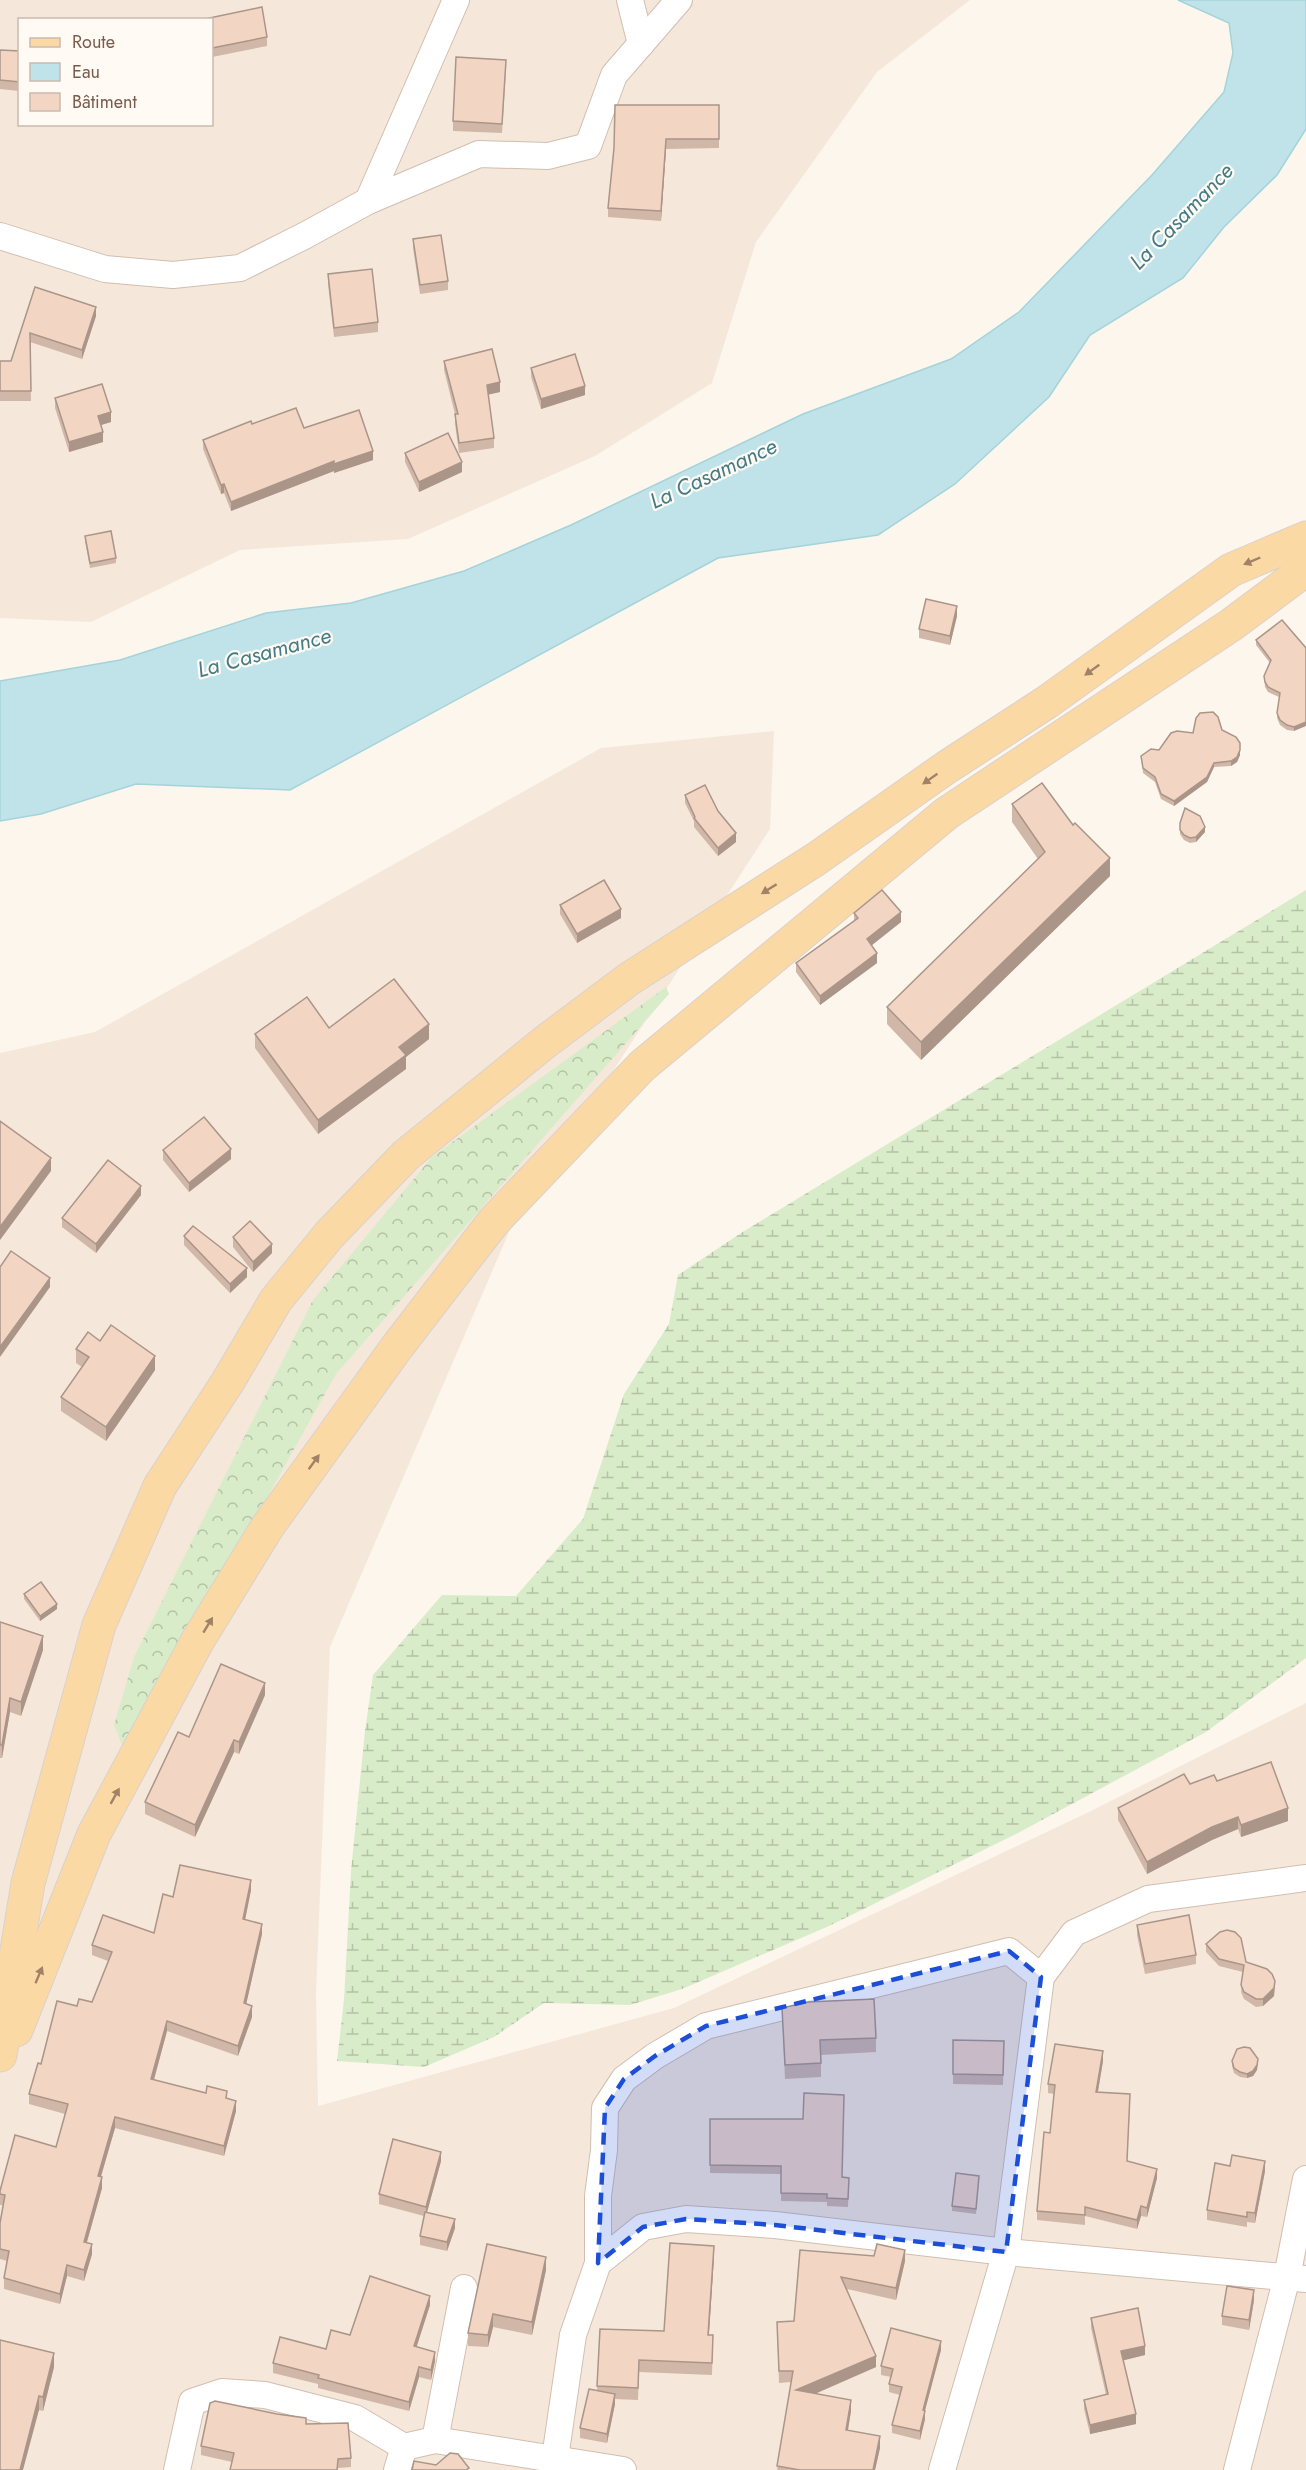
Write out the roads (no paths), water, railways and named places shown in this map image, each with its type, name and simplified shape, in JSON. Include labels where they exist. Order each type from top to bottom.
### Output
[{"type":"main road","points":[[0,2055],[28,1883],[99,1625],[160,1486],[227,1383],[276,1300],[329,1235],[406,1155],[545,1042],[629,978],[816,859],[946,767],[1047,702],[1231,570],[1306,538]]},
{"type":"main road","points":[[0,2068],[94,1834],[198,1640],[268,1526],[397,1347],[494,1221],[642,1066],[947,813],[1231,625],[1306,570]]},
{"type":"street","points":[[368,201],[456,0]]},
{"type":"street","points":[[630,0],[641,44]]},
{"type":"street","points":[[0,236],[105,269],[173,275],[240,268],[368,201],[479,154],[548,156],[588,146],[614,75],[679,0]]},
{"type":"street","points":[[942,2470],[1006,2252],[1041,1977],[1074,1933],[1148,1899],[1306,1878]]},
{"type":"street","points":[[555,2458],[573,2335],[598,2263],[598,2196],[604,2150],[605,2108],[624,2079],[655,2056],[706,2026],[1009,1951],[1041,1977]]},
{"type":"street","points":[[1237,2470],[1296,2278],[1306,2179]]},
{"type":"street","points":[[598,2263],[643,2227],[686,2220],[775,2225],[1006,2252],[1296,2278]]},
{"type":"street","points":[[435,2440],[464,2288]]},
{"type":"street","points":[[177,2470],[192,2402],[222,2392],[265,2395],[355,2418],[400,2458],[435,2440],[623,2470]]},
{"type":"water","name":"La Casamance","points":[[1178,0],[1306,0],[1306,129],[1277,175],[1224,227],[1183,278],[1090,335],[1049,397],[955,484],[878,535],[718,558],[290,790],[136,784],[41,814],[0,821],[0,681],[120,660],[266,613],[351,603],[464,571],[571,525],[803,414],[951,359],[1019,312],[1152,175],[1224,92],[1233,53],[1229,23]]}]
